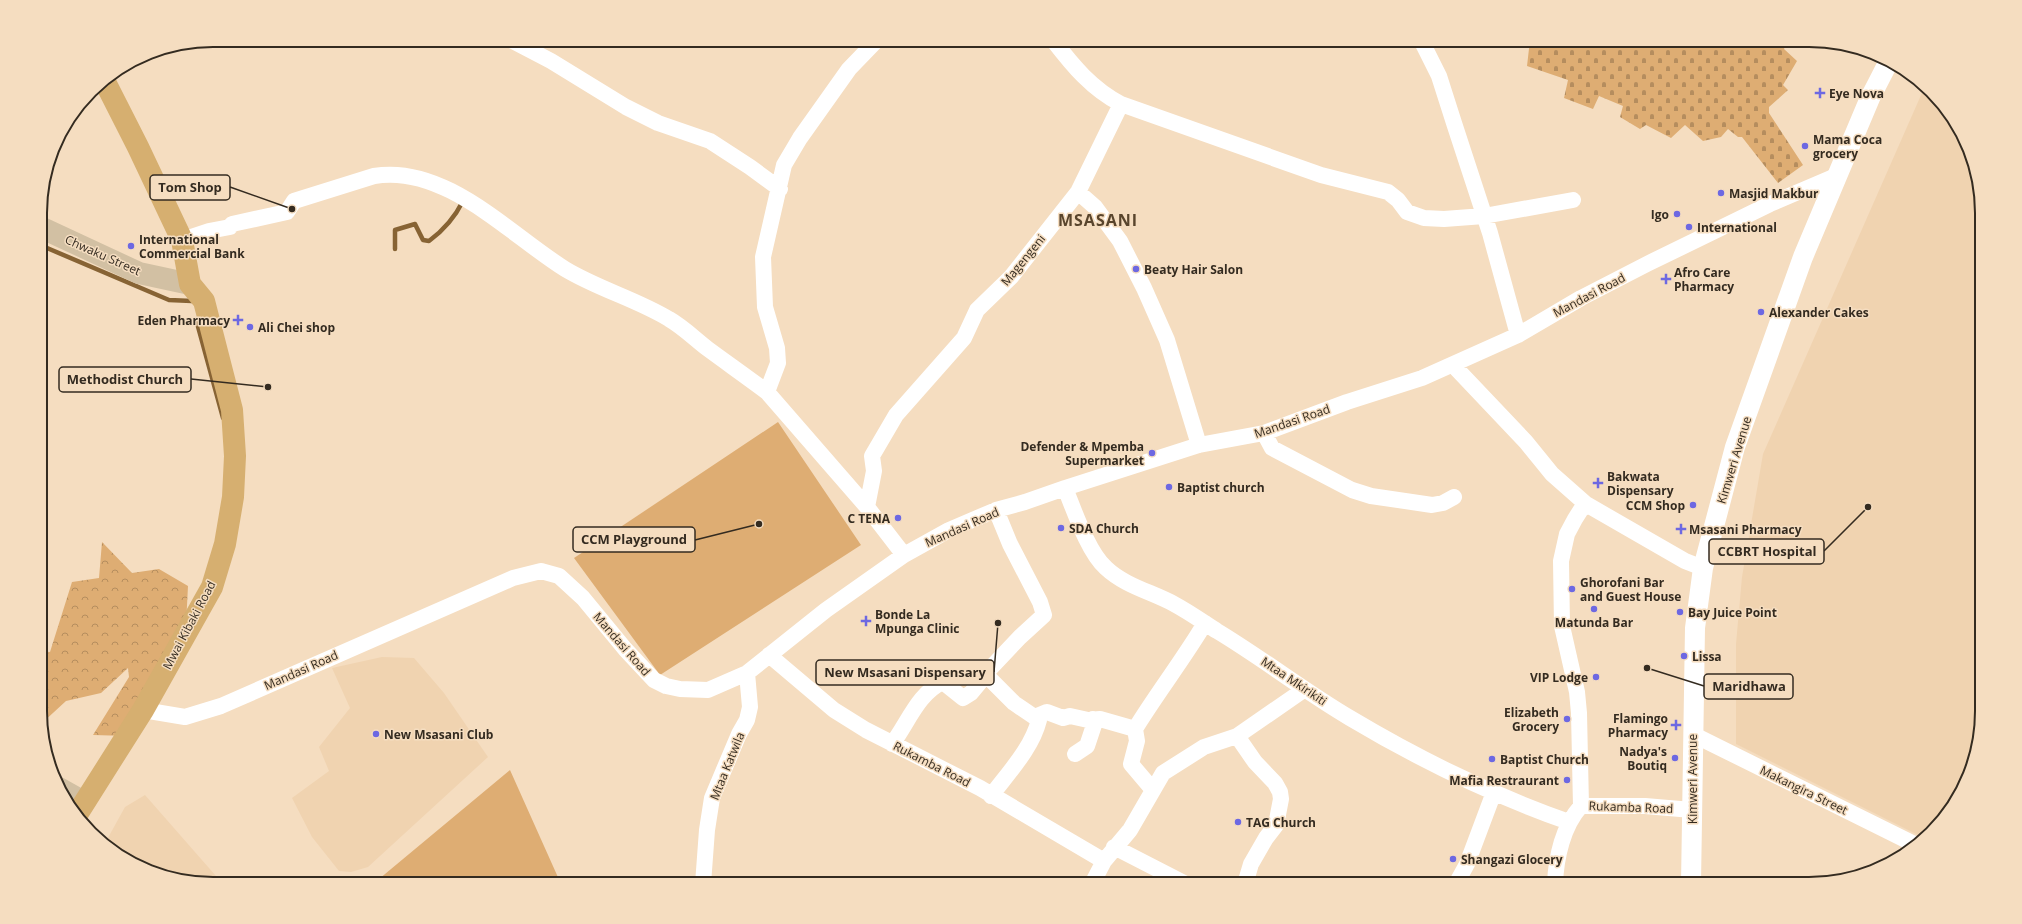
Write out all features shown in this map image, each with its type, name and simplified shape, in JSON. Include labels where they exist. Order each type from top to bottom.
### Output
[{"type":"main road","name":"Mwai Kibaki Road","points":[[80,809],[110,764],[212,587],[225,544],[233,496],[235,456],[232,410],[204,301],[190,284],[182,240],[107,86]]},
{"type":"main road","name":"Chwaku Street","points":[[47,230],[140,273],[190,284]]},
{"type":"street","points":[[524,47],[551,61],[626,107],[658,123],[710,141],[780,189]]},
{"type":"street","points":[[767,392],[778,363],[777,348],[765,307],[763,257],[780,189],[784,165],[800,138],[849,69],[870,47]]},
{"type":"street","points":[[1059,47],[1084,77],[1102,93],[1121,104],[1320,175],[1388,192],[1398,200],[1406,212],[1424,218],[1444,220],[1484,216],[1573,200]]},
{"type":"street","points":[[1424,47],[1439,76],[1490,233],[1518,335]]},
{"type":"street","name":"Kimweri Avenue","points":[[1691,877],[1692,734],[1695,628],[1703,568],[1735,447],[1803,257],[1870,98],[1886,66]]},
{"type":"street","name":"Magengeni","points":[[867,507],[874,471],[872,456],[896,415],[964,338],[977,310],[1011,277],[1078,192],[1121,104]]},
{"type":"street","points":[[182,240],[209,231],[230,227],[232,224],[287,212],[290,205],[298,199],[374,176],[387,174],[419,178],[437,183],[464,199],[536,250],[585,280],[649,308],[670,320],[767,392],[867,507],[904,555]]},
{"type":"street","name":"Mandasi Road","points":[[142,710],[185,717],[221,706],[512,578],[541,571],[559,576],[570,585],[654,680],[666,686],[697,691],[714,688],[747,673],[826,610],[904,555],[949,530],[996,510],[1025,502],[1199,445],[1264,433],[1453,365],[1518,335],[1581,298],[1647,264],[1770,204],[1838,175]]},
{"type":"street","points":[[1078,192],[1096,207],[1120,240],[1144,288],[1167,340],[1199,445]]},
{"type":"street","points":[[1453,365],[1526,442],[1552,474],[1586,504],[1684,561],[1703,568]]},
{"type":"street","points":[[1264,433],[1272,448],[1352,490],[1371,496],[1432,505],[1443,503],[1454,497]]},
{"type":"street","name":"Mtaa Mkirikiti","points":[[1064,488],[1096,556],[1105,567],[1130,584],[1174,604],[1259,656],[1305,689],[1350,718],[1416,755],[1494,792],[1569,822]]},
{"type":"street","points":[[1581,806],[1579,713],[1562,626],[1561,561],[1567,534],[1582,508],[1586,507],[1586,504]]},
{"type":"street","points":[[991,796],[1026,750],[1034,736],[1040,720],[1014,703],[985,674],[1020,637],[1044,615],[1040,602],[1010,544],[996,510]]},
{"type":"street","points":[[1153,790],[1131,764],[1137,741],[1135,729],[1152,700],[1192,645],[1204,623]]},
{"type":"street","name":"Rukamba Road","points":[[769,655],[834,710],[892,744],[948,771],[1104,861]]},
{"type":"street","name":"Mtaa Katwila","points":[[704,877],[707,830],[712,798],[739,734],[747,720],[750,707],[747,673]]},
{"type":"street","points":[[892,744],[920,699],[939,684],[943,682],[963,698],[971,693],[981,681]]},
{"type":"street","points":[[1096,877],[1104,861],[1130,830],[1163,773],[1204,747],[1237,736],[1305,689]]},
{"type":"street","points":[[1035,717],[1047,712],[1063,718],[1070,716],[1088,720],[1100,719],[1135,729]]},
{"type":"street","points":[[1075,754],[1087,746],[1095,722],[1093,719]]},
{"type":"street","name":"Makangira Street","points":[[1692,734],[1911,842]]},
{"type":"street","points":[[1237,736],[1256,762],[1275,783],[1280,792],[1281,799],[1276,825],[1266,838],[1251,864],[1247,877]]},
{"type":"street","points":[[1460,877],[1467,864],[1494,792]]},
{"type":"street","name":"Rukamba Road","points":[[1555,877],[1556,864],[1569,822],[1581,806],[1646,806],[1692,810]]},
{"type":"street","points":[[1114,848],[1172,877]]},
{"type":"shaded area","points":[[1922,92],[1941,112],[1958,140],[1969,170],[1975,202],[1975,722],[1969,754],[1958,784],[1941,812],[1919,835],[1736,744],[1736,644],[1742,577],[1763,454]]},
{"type":"shaded area","name":"New Msasani Club","points":[[382,657],[414,658],[444,693],[488,757],[368,867],[351,872],[339,871],[312,837],[292,798],[329,771],[319,747],[350,708],[332,668]]},
{"type":"shaded area","points":[[145,795],[217,877],[191,876],[160,868],[130,855],[112,843],[107,839],[125,807]]},
{"type":"green space","points":[[1529,47],[1785,47],[1784,49],[1797,61],[1783,85],[1788,90],[1769,107],[1769,113],[1803,165],[1778,183],[1742,137],[1738,137],[1728,129],[1721,137],[1703,141],[1685,125],[1671,138],[1646,125],[1640,129],[1620,117],[1623,106],[1599,96],[1593,109],[1564,98],[1568,80],[1527,66]]},
{"type":"green space","points":[[778,422],[861,545],[660,675],[574,558]]},
{"type":"green space","points":[[102,542],[132,573],[159,569],[188,586],[186,625],[127,736],[93,735],[129,677],[128,668],[101,693],[66,701],[47,718],[47,652],[50,652],[72,582],[99,578]]},
{"type":"green space","points":[[510,770],[558,877],[381,877]]},
{"type":"waterway","points":[[395,249],[395,230],[415,224],[423,240],[429,241],[449,223],[463,201]]},
{"type":"waterway","points":[[47,248],[169,300],[192,301]]},
{"type":"waterway","points":[[197,323],[223,418]]},
{"type":"place","name":"Eye Nova","points":[[1820,93]]},
{"type":"place","name":"Mama Coca grocery","points":[[1805,146]]},
{"type":"place","name":"Masjid Makbur","points":[[1721,193]]},
{"type":"place","name":"Tom Shop","points":[[292,209]]},
{"type":"place","name":"Igo","points":[[1677,214]]},
{"type":"place","name":"International","points":[[1689,227]]},
{"type":"place","name":"International Commercial Bank","points":[[131,246]]},
{"type":"place","name":"Beaty Hair Salon","points":[[1136,269]]},
{"type":"place","name":"Afro Care Pharmacy","points":[[1666,279]]},
{"type":"place","name":"Alexander Cakes","points":[[1761,312]]},
{"type":"place","name":"Eden Pharmacy","points":[[238,320]]},
{"type":"place","name":"Ali Chei shop","points":[[250,327]]},
{"type":"place","name":"Methodist Church","points":[[268,387]]},
{"type":"place","name":"Defender & Mpemba Supermarket","points":[[1152,453]]},
{"type":"place","name":"Bakwata Dispensary","points":[[1598,483]]},
{"type":"place","name":"Baptist church","points":[[1169,487]]},
{"type":"place","name":"CCM Shop","points":[[1693,505]]},
{"type":"place","name":"CCBRT Hospital","points":[[1868,507]]},
{"type":"place","name":"C TENA","points":[[898,518]]},
{"type":"place","name":"CCM Playground","points":[[759,524]]},
{"type":"place","name":"SDA Church","points":[[1061,528]]},
{"type":"place","name":"Msasani Pharmacy","points":[[1681,529]]},
{"type":"place","name":"Ghorofani Bar and Guest House","points":[[1572,589]]},
{"type":"place","name":"Matunda Bar","points":[[1594,609]]},
{"type":"place","name":"Bay Juice Point","points":[[1680,612]]},
{"type":"place","name":"Bonde La Mpunga Clinic","points":[[866,621]]},
{"type":"place","name":"New Msasani Dispensary","points":[[998,623]]},
{"type":"place","name":"Lissa","points":[[1684,656]]},
{"type":"place","name":"Maridhawa","points":[[1647,668]]},
{"type":"place","name":"VIP Lodge","points":[[1596,677]]},
{"type":"place","name":"Elizabeth Grocery","points":[[1567,719]]},
{"type":"place","name":"Flamingo Pharmacy","points":[[1676,725]]},
{"type":"place","name":"New Msasani Club","points":[[376,734]]},
{"type":"place","name":"Nadya's Boutiq","points":[[1675,758]]},
{"type":"place","name":"Baptist Church","points":[[1492,759]]},
{"type":"place","name":"Mafia Restraurant","points":[[1567,780]]},
{"type":"place","name":"TAG Church","points":[[1238,822]]},
{"type":"place","name":"Shangazi Glocery","points":[[1453,859]]},
{"type":"district","name":"MSASANI","points":[[1098,220]]}]
